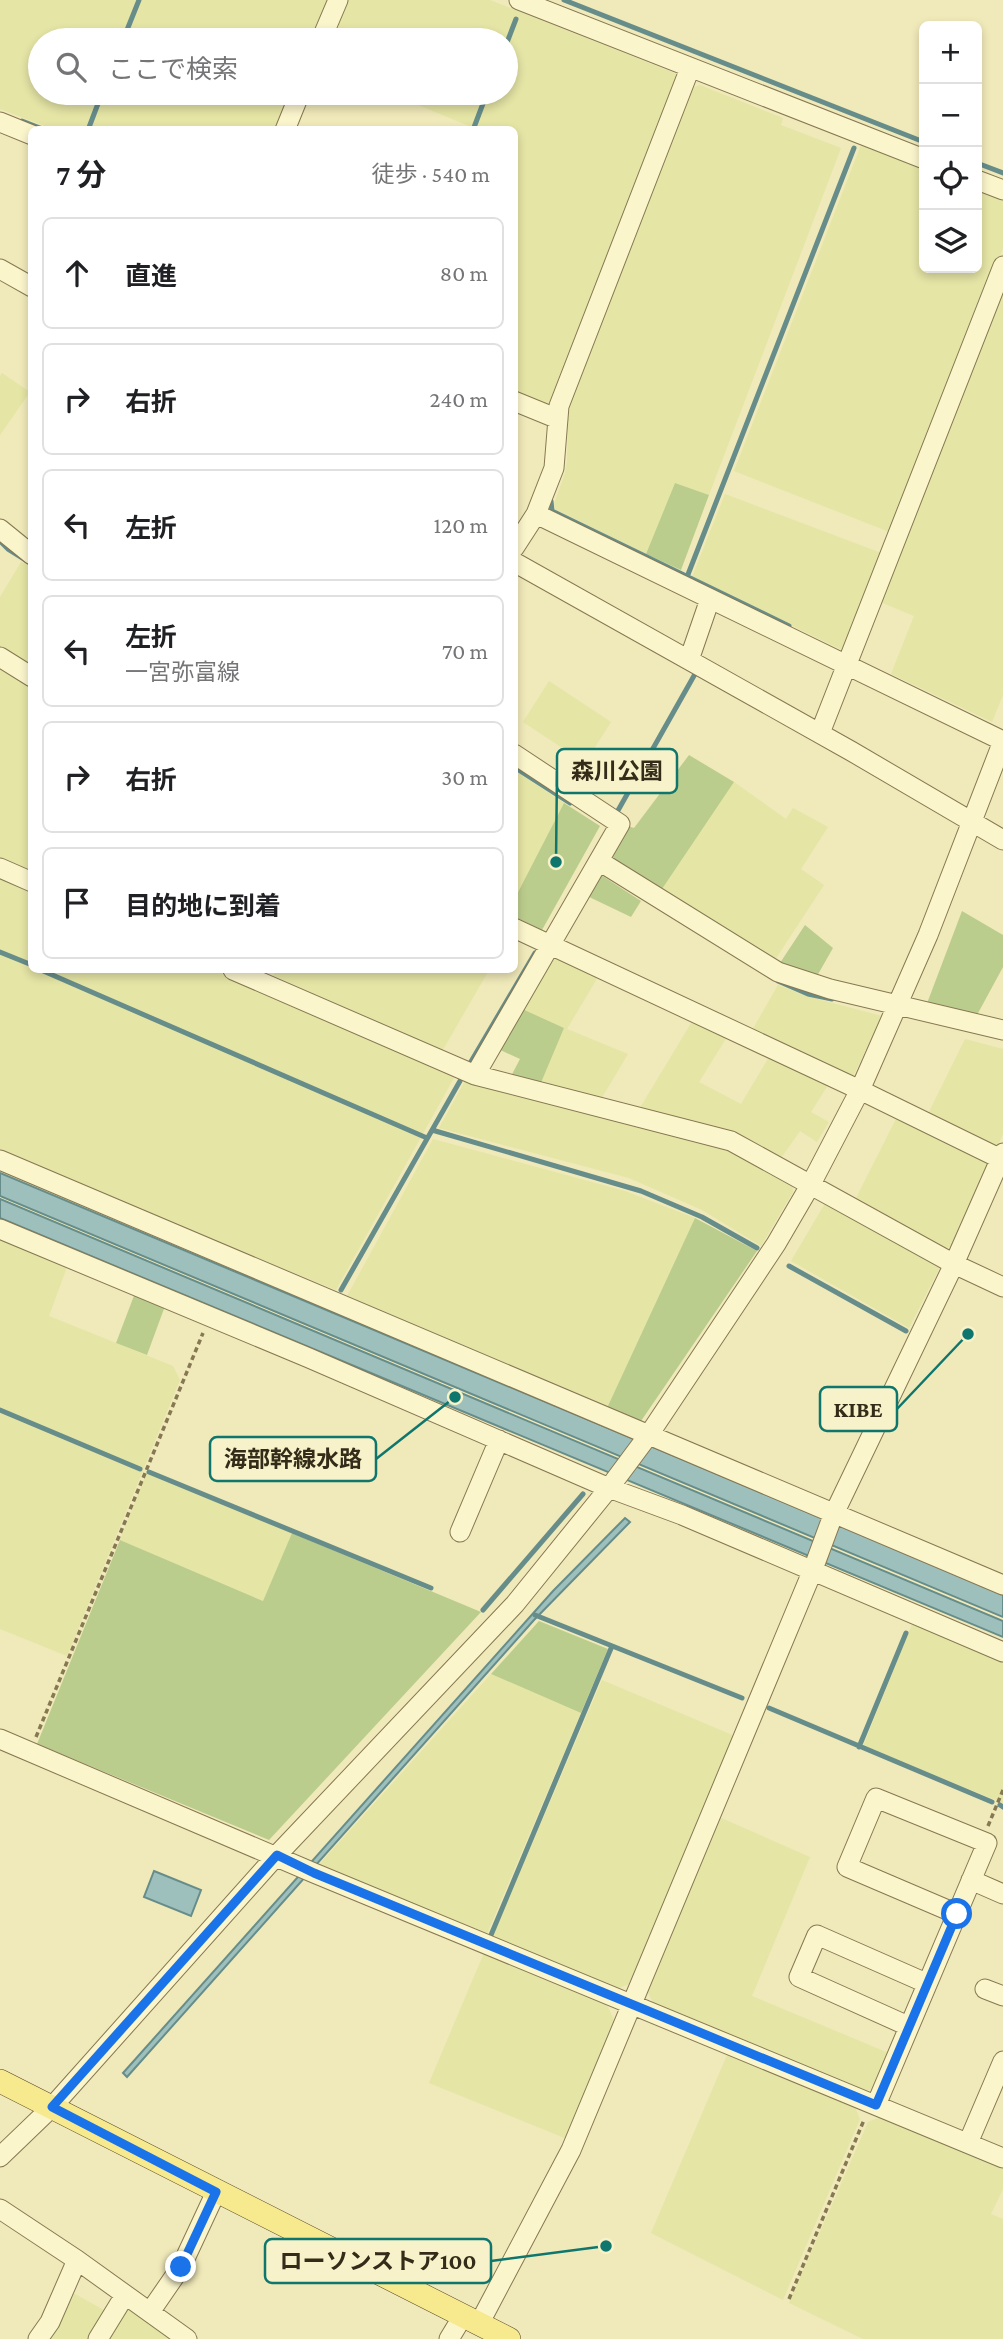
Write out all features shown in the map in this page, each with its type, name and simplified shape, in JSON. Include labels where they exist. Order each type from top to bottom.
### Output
[{"type":"main road","points":[[0,2081],[509,2339]]},
{"type":"street","points":[[326,28],[338,0]]},
{"type":"street","points":[[524,1],[919,157]]},
{"type":"street","points":[[518,542],[536,514],[554,468],[559,406],[690,68]]},
{"type":"street","points":[[287,126],[295,105]]},
{"type":"street","points":[[0,122],[28,133]]},
{"type":"street","points":[[982,182],[1003,190]]},
{"type":"street","points":[[820,733],[1003,266]]},
{"type":"street","points":[[0,269],[28,285]]},
{"type":"street","points":[[518,403],[558,419]]},
{"type":"street","points":[[0,2157],[52,2107],[277,1855],[516,1604],[650,1433],[724,1325],[811,1184],[860,1090],[973,822],[1003,741],[536,514]]},
{"type":"street","points":[[0,530],[28,552]]},
{"type":"street","points":[[518,564],[1003,839]]},
{"type":"street","points":[[689,660],[710,599]]},
{"type":"street","points":[[0,657],[28,674]]},
{"type":"street","points":[[475,1075],[620,824],[518,757]]},
{"type":"street","points":[[599,861],[778,972],[830,989],[1003,1030]]},
{"type":"street","points":[[0,868],[28,880]]},
{"type":"street","points":[[449,2339],[471,2320],[571,2150],[833,1516],[954,1264],[1002,1157],[518,930]]},
{"type":"street","points":[[251,973],[269,976],[475,1075],[730,1141],[954,1264],[1003,1287]]},
{"type":"street","points":[[0,1160],[650,1433],[833,1516],[1003,1585]]},
{"type":"street","points":[[0,1229],[499,1440],[813,1568],[1003,1652]]},
{"type":"street","points":[[460,1532],[499,1440]]},
{"type":"street","points":[[0,1739],[307,1870],[1003,2158]]},
{"type":"street","points":[[876,2105],[926,1983],[957,1914],[987,1843],[876,1798],[847,1867],[957,1914]]},
{"type":"street","points":[[971,1880],[1003,1894]]},
{"type":"street","points":[[908,2026],[799,1977],[817,1935],[926,1983]]},
{"type":"street","points":[[968,2143],[1003,2061]]},
{"type":"street","points":[[150,2312],[181,2267],[216,2192]]},
{"type":"street","points":[[0,2210],[77,2260],[187,2339]]},
{"type":"street","points":[[38,2339],[50,2322],[77,2260]]},
{"type":"street","points":[[98,2339],[125,2295]]},
{"type":"path","points":[[30,1752],[210,1317]]},
{"type":"path","points":[[982,1840],[1003,1790]]},
{"type":"path","points":[[789,2299],[867,2114],[876,2105]]},
{"type":"green space","points":[[0,0],[328,0],[317,28],[28,28],[28,105],[286,105],[279,126],[45,126],[0,109]]},
{"type":"green space","points":[[343,0],[490,0],[677,74],[678,82],[548,412],[518,399],[518,126],[469,126],[418,105],[518,105],[518,28],[332,28]]},
{"type":"green space","points":[[700,85],[783,118],[781,125],[841,148],[709,495],[675,483],[646,554],[555,509],[554,504],[567,460],[568,414],[563,410],[689,89]]},
{"type":"green space","points":[[861,145],[919,168],[919,273],[982,273],[982,192],[1003,201],[1003,248],[892,533],[734,471]]},
{"type":"green space","points":[[1003,282],[1003,695],[992,722],[891,674],[914,616],[878,601]]},
{"type":"green space","points":[[2,373],[28,391],[28,395],[0,435]]},
{"type":"green space","points":[[675,483],[709,495],[681,570],[646,554]]},
{"type":"green space","points":[[725,494],[884,554],[846,652],[692,577]]},
{"type":"green space","points":[[21,562],[28,565],[28,668],[0,650],[0,597]]},
{"type":"green space","points":[[0,663],[28,682],[28,877],[0,864]]},
{"type":"green space","points":[[549,681],[611,722],[585,763],[523,722]]},
{"type":"green space","points":[[689,755],[734,782],[660,892],[609,860],[625,825],[634,828]]},
{"type":"green space","points":[[518,773],[564,803],[518,892]]},
{"type":"green space","points":[[734,782],[786,819],[793,808],[828,827],[801,869],[824,885],[773,963],[660,892]]},
{"type":"green space","points":[[564,803],[600,826],[542,930],[518,918],[518,892]]},
{"type":"green space","points":[[598,873],[641,901],[631,917],[585,895]]},
{"type":"green space","points":[[0,875],[28,888],[28,973],[221,973],[455,1076],[336,1290],[0,1153]]},
{"type":"green space","points":[[962,911],[1003,935],[1003,967],[977,1015],[926,1006]]},
{"type":"green space","points":[[805,925],[833,948],[817,976],[780,963]]},
{"type":"green space","points":[[551,956],[598,977],[567,1029],[628,1054],[600,1101],[540,1085],[520,1008]]},
{"type":"green space","points":[[275,973],[487,973],[440,1055],[276,985],[273,976]]},
{"type":"green space","points":[[778,985],[806,996],[882,1016],[851,1081],[750,1034]]},
{"type":"green space","points":[[520,1008],[564,1028],[540,1085],[510,1078],[520,1059],[496,1048]]},
{"type":"green space","points":[[693,1020],[727,1037],[699,1082],[741,1104],[769,1057],[828,1085],[811,1112],[829,1122],[817,1142],[800,1131],[779,1161],[638,1111]]},
{"type":"green space","points":[[965,1039],[1003,1049],[1003,1134],[998,1145],[990,1146],[927,1116]]},
{"type":"green space","points":[[466,1079],[724,1146],[792,1181],[793,1192],[761,1246],[702,1210],[629,1178],[439,1128]]},
{"type":"green space","points":[[897,1117],[988,1159],[989,1166],[952,1246],[942,1250],[854,1202]]},
{"type":"green space","points":[[433,1139],[625,1191],[695,1218],[607,1408],[347,1296]]},
{"type":"green space","points":[[827,1200],[939,1261],[939,1269],[909,1328],[791,1261]]},
{"type":"green space","points":[[695,1218],[757,1251],[639,1424],[607,1408]]},
{"type":"green space","points":[[0,1239],[67,1267],[49,1316],[173,1366],[180,1380],[67,1656],[0,1629]]},
{"type":"green space","points":[[135,1293],[165,1306],[147,1355],[116,1343]]},
{"type":"green space","points":[[147,1472],[292,1533],[263,1601],[120,1540]]},
{"type":"green space","points":[[292,1533],[481,1612],[269,1840],[37,1744],[120,1540],[263,1601]]},
{"type":"green space","points":[[539,1621],[608,1649],[581,1713],[491,1674]]},
{"type":"green space","points":[[913,1622],[1003,1660],[1003,1803],[863,1746]]},
{"type":"green space","points":[[491,1674],[581,1713],[486,1936],[316,1868]]},
{"type":"green space","points":[[602,1680],[737,1737],[634,1982],[612,1991],[492,1938]]},
{"type":"green space","points":[[719,1817],[810,1857],[752,1996],[891,2054],[877,2087],[862,2093],[654,2005],[646,1988]]},
{"type":"green space","points":[[489,1952],[607,2005],[614,2020],[567,2139],[429,2083],[484,1953]]},
{"type":"green space","points":[[727,2055],[855,2107],[860,2119],[783,2300],[651,2233]]},
{"type":"green space","points":[[880,2117],[1003,2165],[1003,2189],[991,2214],[1003,2219],[1003,2339],[863,2339],[789,2303],[868,2122]]},
{"type":"green space","points":[[68,2290],[109,2313],[94,2339],[43,2339]]},
{"type":"green space","points":[[124,2305],[176,2339],[104,2339]]},
{"type":"water","points":[[0,1173],[1003,1594],[1003,1617],[0,1196]]},
{"type":"water","points":[[0,1199],[1003,1621],[1003,1637],[0,1218]]},
{"type":"water","points":[[625,1518],[630,1522],[534,1620],[127,2077],[123,2073],[553,1591]]},
{"type":"water","points":[[154,1871],[201,1890],[191,1916],[144,1897]]},
{"type":"waterway","points":[[128,28],[139,0]]},
{"type":"waterway","points":[[564,0],[919,140]]},
{"type":"waterway","points":[[513,28],[516,19]]},
{"type":"waterway","points":[[90,126],[97,105]]},
{"type":"waterway","points":[[475,126],[482,105]]},
{"type":"waterway","points":[[22,121],[35,126]]},
{"type":"waterway","points":[[687,577],[854,148]]},
{"type":"waterway","points":[[982,165],[1003,173]]},
{"type":"waterway","points":[[551,501],[552,511],[789,626]]},
{"type":"waterway","points":[[0,541],[28,561]]},
{"type":"waterway","points":[[616,814],[695,674]]},
{"type":"waterway","points":[[518,770],[570,803]]},
{"type":"waterway","points":[[0,952],[28,963]]},
{"type":"waterway","points":[[469,1065],[535,953]]},
{"type":"waterway","points":[[48,973],[427,1138]]},
{"type":"waterway","points":[[778,981],[808,994],[832,999]]},
{"type":"waterway","points":[[341,1290],[460,1081]]},
{"type":"waterway","points":[[432,1130],[641,1191],[702,1217],[757,1248]]},
{"type":"waterway","points":[[789,1266],[906,1331]]},
{"type":"waterway","points":[[0,1410],[140,1469]]},
{"type":"waterway","points":[[149,1472],[431,1588]]},
{"type":"waterway","points":[[483,1610],[583,1494]]},
{"type":"waterway","points":[[535,1615],[742,1698]]},
{"type":"waterway","points":[[859,1747],[906,1633]]},
{"type":"waterway","points":[[491,1935],[612,1646]]},
{"type":"waterway","points":[[769,1708],[992,1802]]},
{"type":"place","name":"森川公園","points":[[556,862]]},
{"type":"place","name":"KIBE","points":[[968,1334]]},
{"type":"place","name":"海部幹線水路","points":[[455,1397]]},
{"type":"place","name":"ローソンストア100","points":[[606,2246]]},
{"type":"route","points":[[181,2267],[216,2192],[52,2107],[277,1855],[314,1873],[876,2105],[957,1914]]}]
